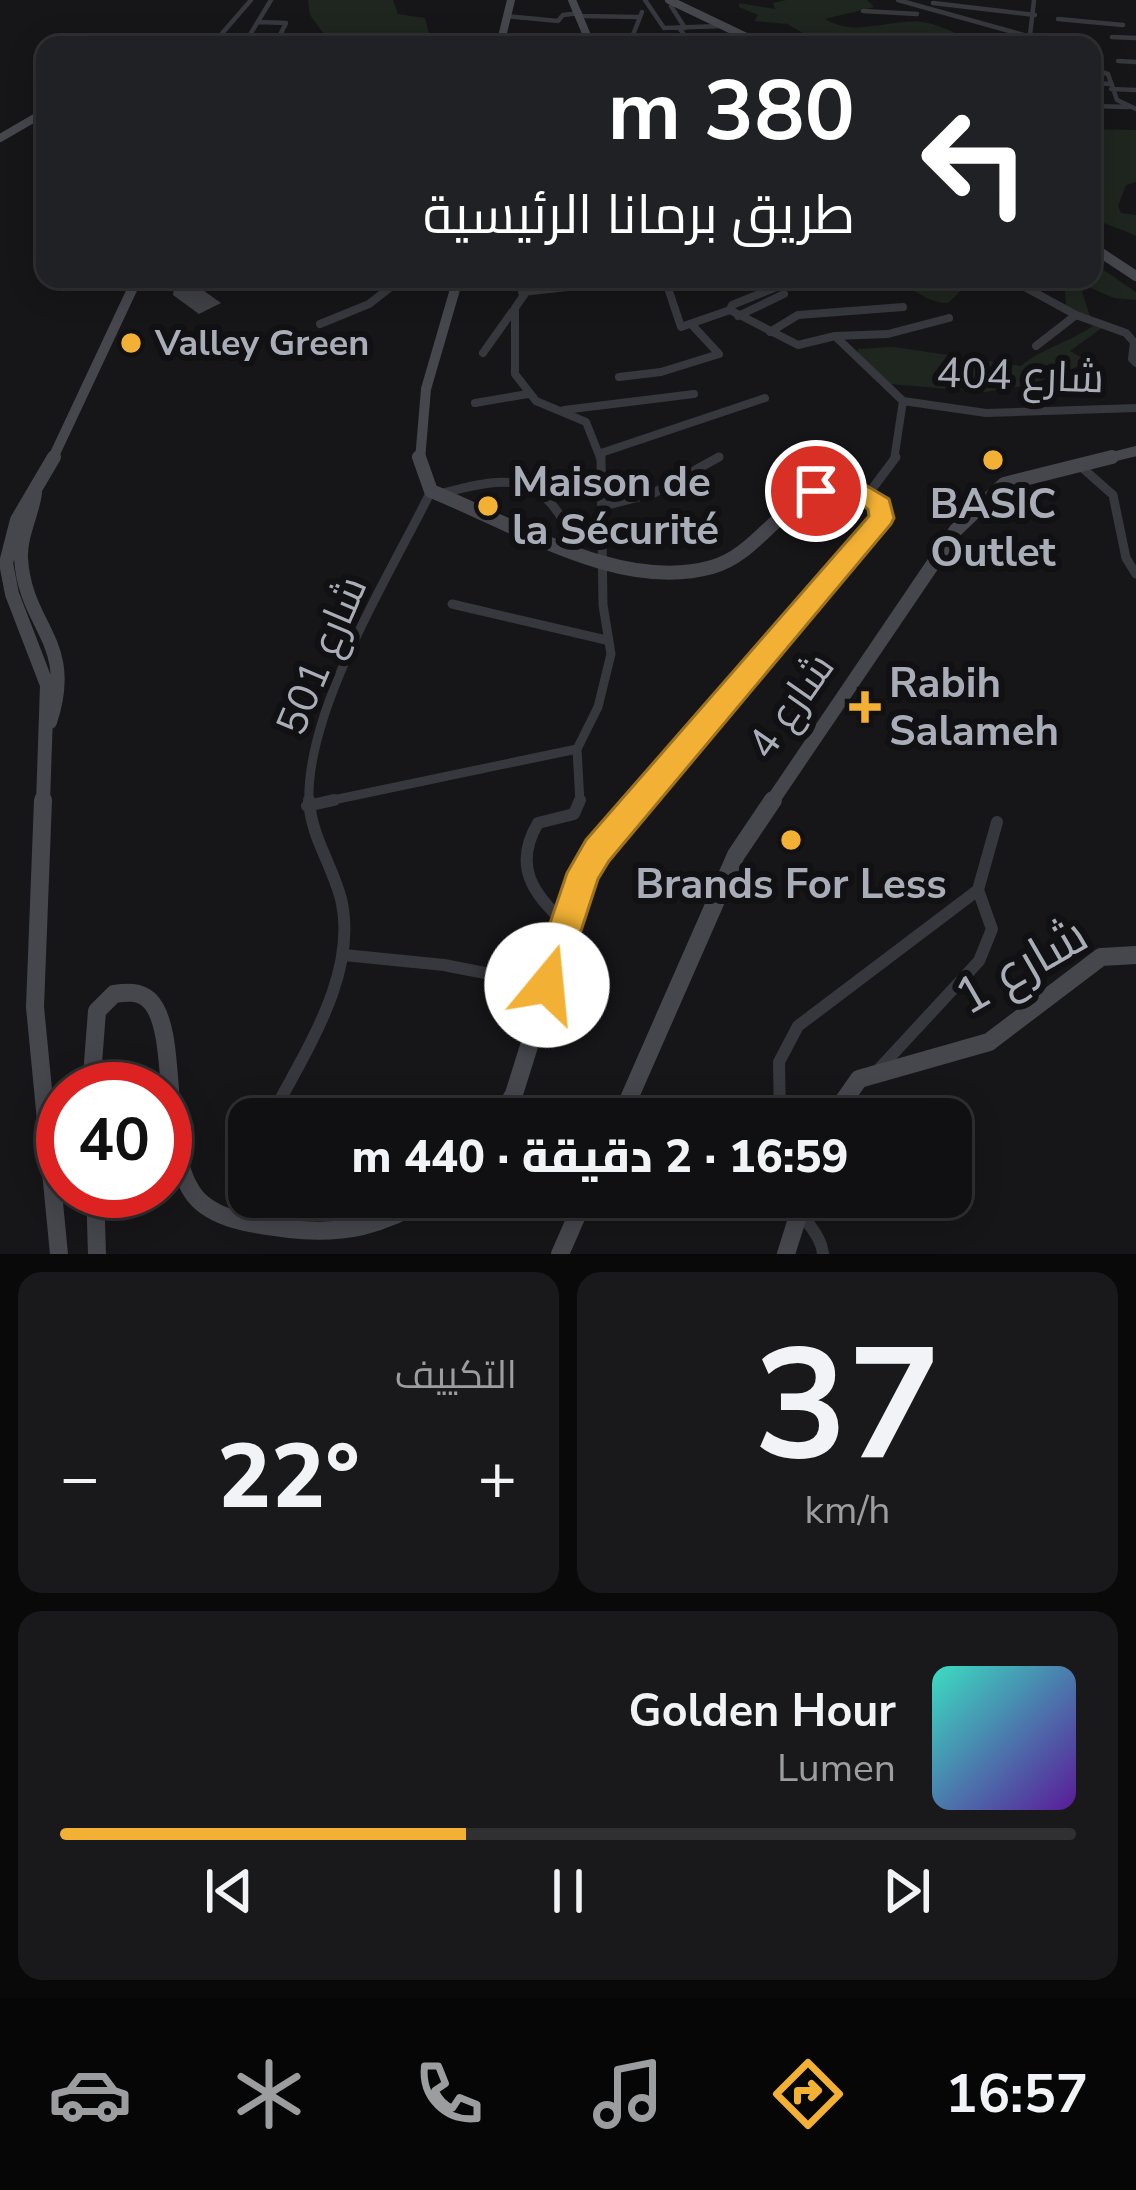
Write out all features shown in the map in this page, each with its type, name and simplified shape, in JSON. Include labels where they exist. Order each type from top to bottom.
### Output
[{"type":"street","points":[[223,36],[250,0]]},
{"type":"street","points":[[249,36],[272,0]]},
{"type":"street","points":[[501,36],[511,0]]},
{"type":"street","points":[[572,0],[589,36]]},
{"type":"street","points":[[632,36],[644,0]]},
{"type":"street","points":[[644,0],[663,27],[723,26]]},
{"type":"street","points":[[898,0],[913,10]]},
{"type":"street","points":[[1030,35],[1034,0]]},
{"type":"street","points":[[687,36],[671,6],[674,1],[744,36]]},
{"type":"street","points":[[933,1],[941,12]]},
{"type":"street","points":[[933,1],[1035,16]]},
{"type":"street","points":[[863,11],[941,12],[1033,36]]},
{"type":"street","points":[[559,21],[563,15],[580,14],[639,17]]},
{"type":"street","points":[[506,16],[586,26]]},
{"type":"street","points":[[1058,19],[1124,25]]},
{"type":"street","points":[[1116,19],[1136,38]]},
{"type":"street","points":[[258,22],[286,23],[280,36]]},
{"type":"street","points":[[1112,37],[1136,38]]},
{"type":"street","points":[[1118,62],[1136,62]]},
{"type":"street","points":[[1101,72],[1108,74],[1111,86],[1132,108]]},
{"type":"street","points":[[1101,84],[1136,90]]},
{"type":"street","points":[[1101,106],[1132,108]]},
{"type":"street","points":[[0,138],[36,117]]},
{"type":"street","points":[[1101,253],[1136,276]]},
{"type":"street","points":[[59,1254],[35,1007],[47,728],[64,681],[21,559],[35,493],[133,288]]},
{"type":"street","points":[[320,324],[369,304],[389,288]]},
{"type":"street","points":[[455,288],[416,454],[419,476],[435,492],[603,560],[662,574],[717,566],[816,491],[855,487],[880,505],[882,518],[583,873],[512,1098]]},
{"type":"street","points":[[483,353],[526,288]]},
{"type":"street","points":[[522,292],[558,288]]},
{"type":"street","points":[[672,288],[678,323],[684,328],[784,294]]},
{"type":"street","points":[[774,288],[732,305],[734,313],[798,345],[835,336],[888,334],[949,318]]},
{"type":"street","points":[[1026,288],[1076,316],[1132,338],[1136,363]]},
{"type":"street","points":[[770,332],[810,313],[903,307]]},
{"type":"street","points":[[515,308],[512,366],[528,394],[586,422],[602,453],[606,640],[611,654],[598,707],[577,749],[578,811],[538,823],[525,865],[536,899],[566,924]]},
{"type":"street","points":[[1036,346],[1076,316]]},
{"type":"street","points":[[619,377],[662,372],[719,353],[693,326]]},
{"type":"street","points":[[835,336],[903,400],[896,458],[869,493]]},
{"type":"street","points":[[475,403],[528,394]]},
{"type":"street","points":[[559,410],[694,394]]},
{"type":"street","points":[[602,453],[765,398]]},
{"type":"street","name":"شارع 404","points":[[903,400],[964,412],[1136,408]]},
{"type":"street","name":"شارع 4","points":[[629,1098],[736,855],[956,530],[1004,484],[1136,452]]},
{"type":"street","points":[[604,506],[654,493],[719,457]]},
{"type":"street","points":[[1078,464],[1113,495],[1126,558],[1136,574]]},
{"type":"street","points":[[435,492],[484,481],[525,481],[542,488],[556,503],[577,549]]},
{"type":"street","name":"شارع 501","points":[[344,955],[344,914],[308,826],[325,718],[435,492]]},
{"type":"street","points":[[452,604],[606,640]]},
{"type":"street","points":[[308,806],[577,749]]},
{"type":"street","points":[[780,1098],[781,1052],[797,1028],[940,925],[978,890],[997,822]]},
{"type":"street","points":[[875,1073],[979,961],[992,928],[978,890]]},
{"type":"street","points":[[279,1098],[344,955],[444,965],[547,985]]},
{"type":"street","name":"شارع 1","points":[[843,1098],[851,1084],[875,1073],[989,1042],[1101,956],[1136,956]]},
{"type":"street","points":[[93,1062],[97,1011],[114,994],[147,996],[161,1022],[168,1062]]},
{"type":"street","points":[[192,1189],[205,1208],[255,1222],[315,1230],[365,1228],[386,1218]]},
{"type":"street","points":[[96,1218],[97,1254]]},
{"type":"street","points":[[255,1218],[255,1222]]},
{"type":"street","points":[[560,1254],[576,1218]]},
{"type":"street","points":[[786,1254],[794,1218]]},
{"type":"street","points":[[808,1218],[822,1240],[823,1254]]},
{"type":"shaded area","points":[[308,0],[393,0],[398,14],[425,18],[430,36],[325,36],[310,15]]},
{"type":"shaded area","points":[[867,0],[874,7],[825,19],[850,27],[928,23],[961,36],[807,36],[788,24],[754,21],[758,15],[739,7],[739,3],[775,9],[773,3]]},
{"type":"shaded area","points":[[1101,129],[1136,130],[1136,182],[1126,185],[1118,206],[1121,213],[1136,215],[1136,236],[1101,221]]},
{"type":"shaded area","points":[[1101,268],[1136,292],[1136,300],[1114,298],[1091,288],[1101,288]]},
{"type":"shaded area","points":[[906,288],[964,288],[948,303]]},
{"type":"shaded area","points":[[1062,288],[1085,288],[1090,316],[1075,316],[1066,308]]},
{"type":"shaded area","points":[[1094,325],[1102,328],[1070,351],[1090,362],[1029,385],[985,392],[890,384],[858,356],[858,349],[894,347],[1021,366]]},
{"type":"building","points":[[174,288],[200,288],[221,303],[199,314],[173,295]]},
{"type":"place","name":"Valley Green","points":[[131,343]]},
{"type":"place","name":"BASIC Outlet","points":[[993,460]]},
{"type":"place","name":"Maison de la Sécurité","points":[[488,506]]},
{"type":"place","name":"Rabih Salameh","points":[[865,707]]},
{"type":"place","name":"Brands For Less","points":[[791,840]]},
{"type":"route","points":[[547,985],[583,873],[598,850],[882,518],[880,505],[855,487],[816,491]]}]
